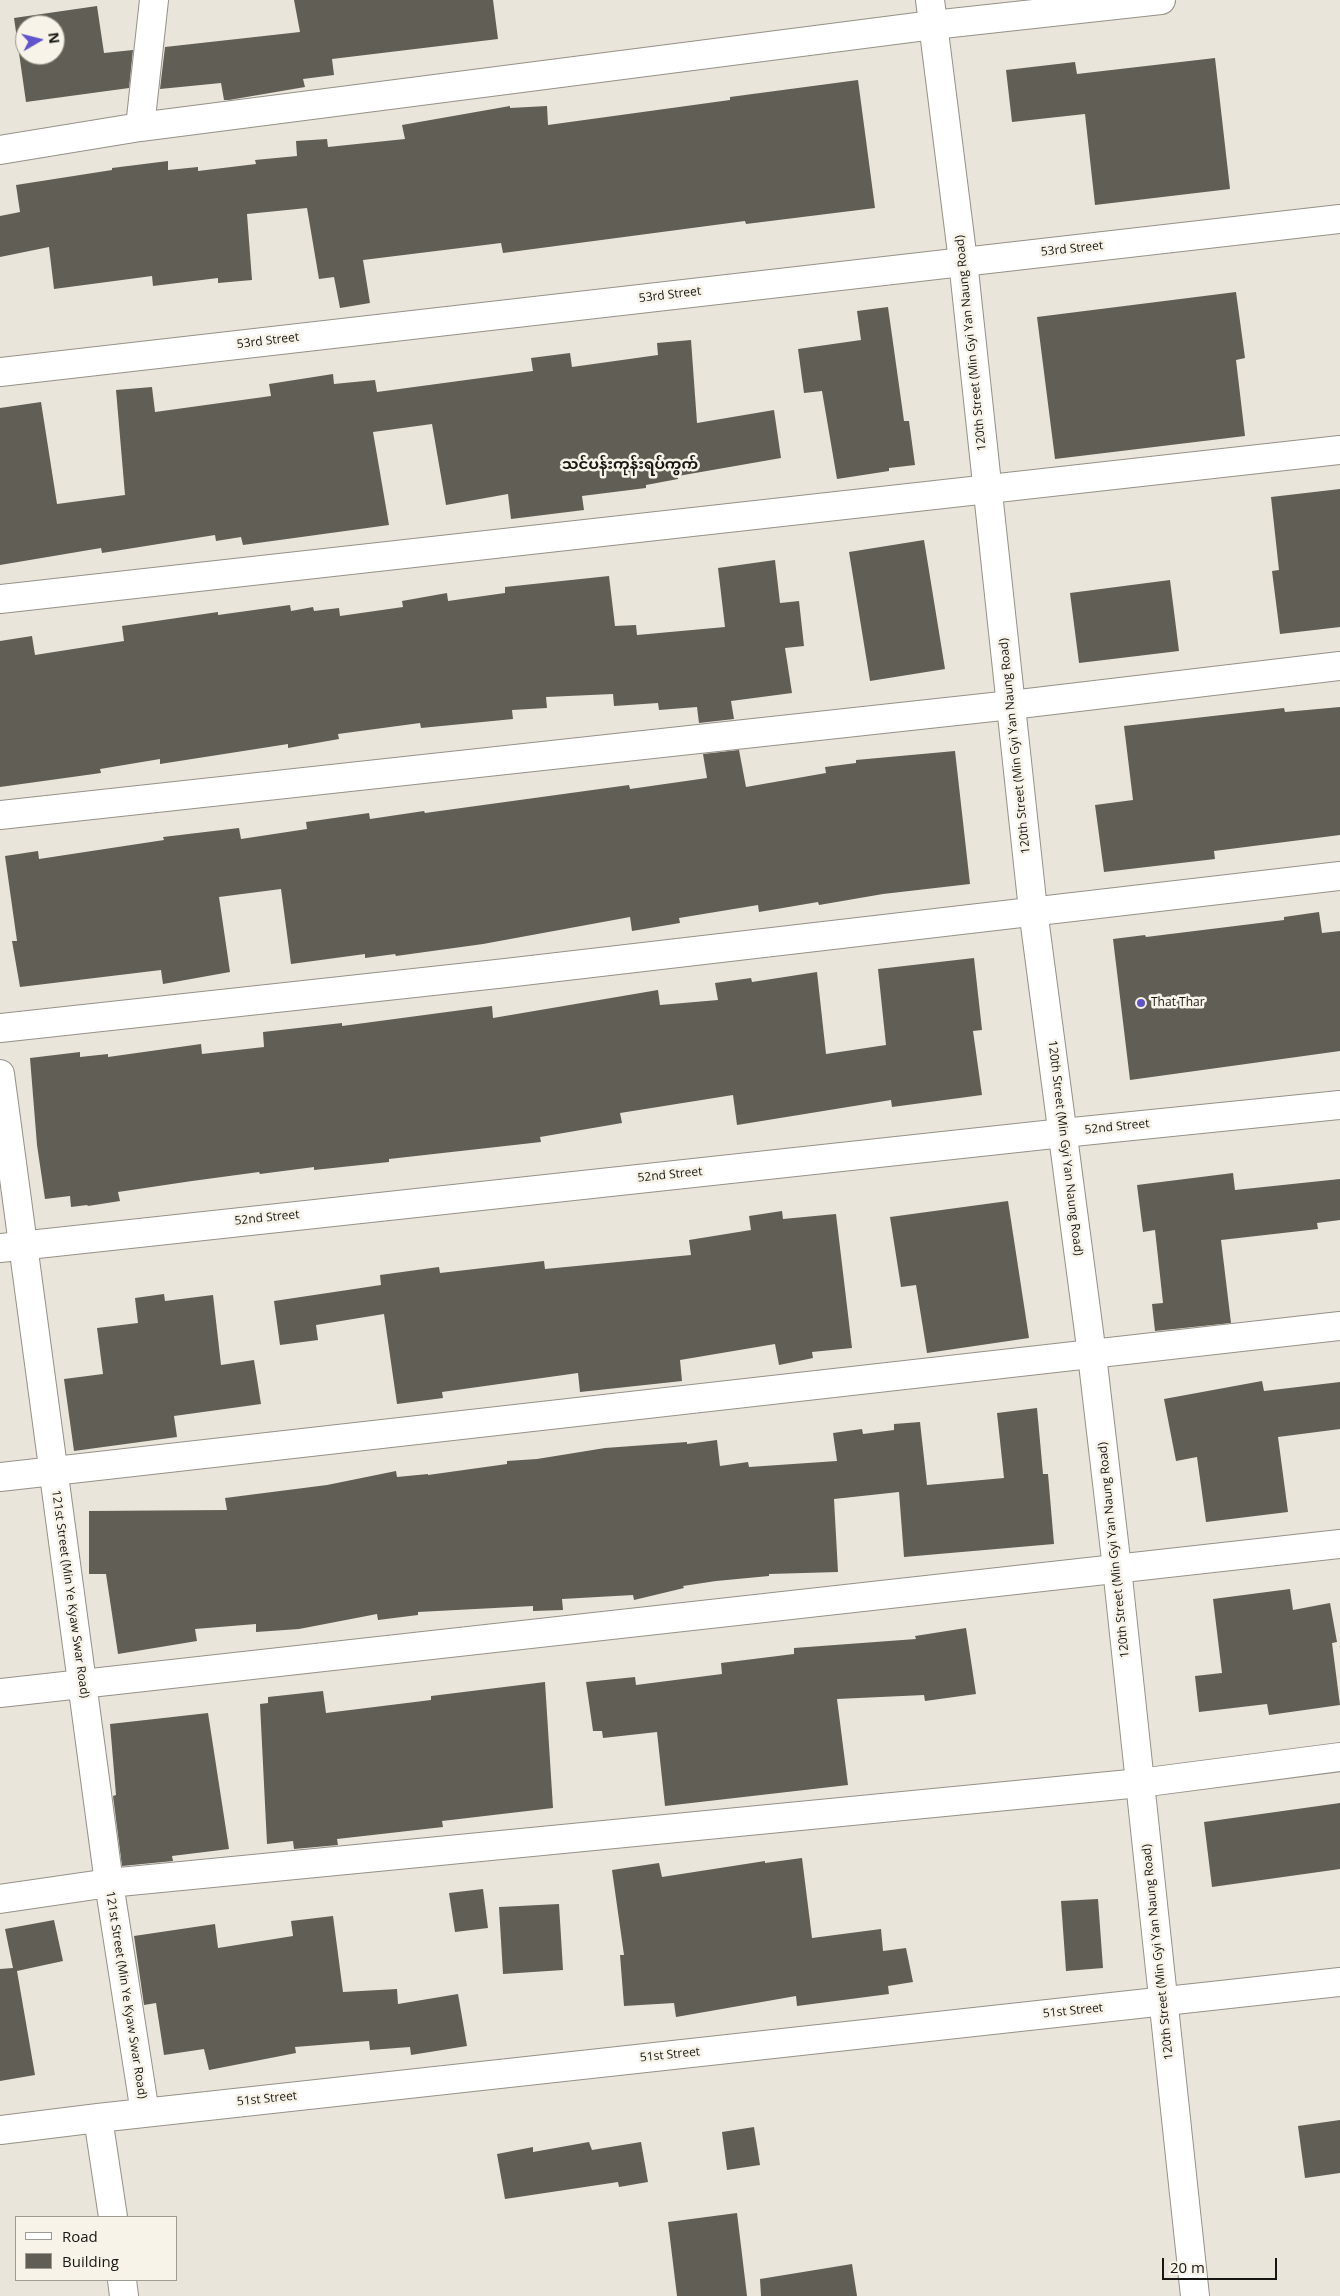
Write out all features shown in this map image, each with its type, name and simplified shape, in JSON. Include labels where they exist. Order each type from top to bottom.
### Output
[{"type":"street","points":[[140,128],[154,0]]},
{"type":"street","points":[[0,150],[931,12],[1161,0]]},
{"type":"street","name":"120th Street (Min Gyi Yan Naung Road)","points":[[931,12],[963,261],[1033,910],[1092,1355],[1117,1568],[1195,2296]]},
{"type":"street","name":"53rd Street","points":[[0,372],[1340,219]]},
{"type":"street","points":[[0,599],[1340,450]]},
{"type":"street","points":[[0,815],[1011,705],[1340,666]]},
{"type":"street","points":[[0,1028],[506,973],[1033,910],[1340,876]]},
{"type":"street","name":"121st Street (Min Ye Kyaw Swar Road)","points":[[0,1074],[11,1246],[53,1470],[109,1883],[144,2113]]},
{"type":"street","name":"52nd Street","points":[[11,1246],[1340,1105]]},
{"type":"street","points":[[0,1476],[1340,1326]]},
{"type":"street","points":[[0,1693],[1340,1544]]},
{"type":"street","points":[[0,1899],[109,1883],[1140,1783],[1340,1757]]},
{"type":"street","name":"51st Street","points":[[0,2130],[1340,1982]]},
{"type":"street","points":[[98,2118],[113,2216]]},
{"type":"street","points":[[122,2281],[124,2296]]},
{"type":"building","points":[[294,0],[493,0],[498,39],[332,59],[334,75],[303,79],[305,87],[229,100],[224,100],[221,83],[160,89],[165,47],[300,32]]},
{"type":"building","points":[[97,6],[104,53],[133,50],[129,88],[26,102],[21,65],[65,65],[65,15],[35,15]]},
{"type":"building","points":[[1215,58],[1230,189],[1095,205],[1085,114],[1012,122],[1006,70],[1075,62],[1077,74]]},
{"type":"building","points":[[858,80],[875,208],[746,224],[745,221],[503,253],[501,243],[363,260],[370,303],[340,308],[334,277],[319,279],[307,208],[247,214],[252,280],[218,283],[218,278],[153,286],[152,276],[54,289],[49,247],[0,257],[0,216],[20,212],[16,185],[112,170],[112,168],[168,161],[168,170],[198,167],[198,171],[256,164],[255,160],[297,156],[296,141],[327,139],[328,147],[405,139],[402,125],[510,106],[510,108],[547,106],[548,125],[730,100],[730,97]]},
{"type":"building","points":[[1236,292],[1245,358],[1236,360],[1245,436],[1055,459],[1037,317]]},
{"type":"building","points":[[888,307],[904,421],[909,421],[915,465],[889,468],[889,471],[837,479],[822,391],[804,393],[798,349],[861,340],[857,311]]},
{"type":"building","points":[[691,340],[697,423],[774,410],[781,458],[678,476],[678,479],[646,485],[646,488],[582,496],[584,510],[511,519],[508,494],[446,505],[432,424],[373,432],[389,525],[243,545],[241,537],[216,541],[215,535],[102,553],[101,548],[0,565],[0,408],[41,402],[57,504],[125,495],[116,390],[152,387],[155,412],[271,396],[269,384],[333,374],[334,384],[375,380],[377,392],[533,371],[531,358],[570,353],[572,367],[658,355],[657,343]]},
{"type":"building","points":[[1340,489],[1340,627],[1280,634],[1272,571],[1279,570],[1271,497]]},
{"type":"building","points":[[924,540],[945,669],[870,681],[849,552]]},
{"type":"building","points":[[775,560],[780,603],[799,601],[804,646],[785,648],[792,693],[731,701],[734,719],[699,723],[697,707],[659,710],[658,703],[614,706],[613,694],[546,697],[547,708],[512,710],[513,719],[421,728],[420,723],[338,734],[339,739],[288,748],[288,744],[160,764],[160,759],[100,769],[101,773],[0,787],[0,641],[32,636],[35,655],[124,641],[122,626],[218,612],[218,615],[290,605],[291,611],[313,607],[314,611],[339,608],[340,616],[403,607],[402,601],[447,593],[448,601],[505,593],[505,587],[609,576],[615,626],[636,625],[637,635],[725,627],[718,568]]},
{"type":"building","points":[[1170,580],[1179,651],[1079,663],[1070,593]]},
{"type":"building","points":[[1340,707],[1340,835],[1214,851],[1215,859],[1104,872],[1095,805],[1133,800],[1124,726],[1284,708],[1285,712]]},
{"type":"building","points":[[739,750],[746,787],[826,773],[825,767],[856,763],[856,760],[955,751],[970,884],[883,894],[819,905],[818,902],[759,912],[758,905],[679,918],[680,923],[632,931],[630,917],[483,944],[396,956],[395,954],[365,958],[365,954],[291,964],[281,889],[219,897],[230,972],[163,984],[161,970],[20,987],[12,941],[17,941],[5,856],[38,851],[39,859],[164,840],[163,837],[239,828],[241,839],[307,829],[306,822],[369,813],[370,819],[629,785],[630,789],[707,778],[703,754]]},
{"type":"building","points":[[1319,912],[1322,933],[1340,931],[1340,1051],[1130,1080],[1113,939],[1145,935],[1146,937],[1284,920],[1284,917]]},
{"type":"building","points":[[974,958],[982,1030],[973,1031],[982,1095],[892,1107],[891,1100],[737,1125],[733,1095],[620,1113],[622,1123],[540,1137],[541,1142],[389,1159],[389,1162],[314,1170],[314,1167],[260,1174],[259,1172],[192,1181],[118,1192],[120,1201],[88,1206],[71,1207],[70,1196],[45,1199],[37,1145],[30,1058],[80,1052],[80,1057],[108,1054],[108,1057],[201,1044],[202,1054],[264,1047],[263,1032],[342,1023],[342,1026],[492,1006],[493,1018],[658,990],[660,1005],[718,1000],[715,983],[751,978],[752,982],[817,972],[826,1054],[886,1045],[878,969]]},
{"type":"building","points":[[1233,1173],[1235,1190],[1340,1179],[1340,1220],[1317,1223],[1318,1229],[1221,1240],[1231,1323],[1155,1331],[1152,1304],[1163,1303],[1155,1230],[1143,1232],[1137,1185]]},
{"type":"building","points":[[1008,1201],[1029,1338],[927,1353],[916,1285],[901,1287],[890,1217]]},
{"type":"building","points":[[782,1211],[783,1219],[836,1214],[852,1348],[812,1352],[813,1358],[779,1365],[775,1344],[680,1360],[682,1381],[580,1392],[578,1373],[442,1392],[443,1398],[397,1404],[384,1314],[316,1325],[318,1340],[280,1345],[274,1301],[381,1285],[380,1275],[439,1267],[440,1273],[544,1261],[545,1269],[691,1255],[689,1240],[751,1230],[749,1216]]},
{"type":"building","points":[[164,1294],[165,1301],[213,1295],[221,1365],[254,1360],[261,1404],[174,1416],[177,1437],[74,1451],[64,1379],[103,1374],[97,1328],[138,1323],[135,1298]]},
{"type":"building","points":[[1262,1381],[1264,1391],[1340,1382],[1340,1429],[1278,1437],[1288,1512],[1206,1522],[1197,1457],[1176,1461],[1164,1399]]},
{"type":"building","points":[[1037,1408],[1043,1474],[1048,1474],[1054,1544],[904,1557],[899,1492],[834,1499],[838,1572],[769,1574],[769,1576],[716,1581],[683,1586],[684,1588],[634,1600],[633,1595],[562,1599],[563,1610],[533,1611],[533,1606],[418,1612],[418,1615],[378,1620],[377,1614],[299,1629],[256,1632],[256,1624],[195,1629],[197,1641],[118,1654],[106,1574],[89,1574],[89,1511],[227,1510],[225,1498],[327,1485],[396,1471],[397,1477],[428,1475],[507,1464],[507,1461],[537,1459],[605,1448],[687,1442],[687,1444],[717,1440],[720,1466],[748,1462],[749,1467],[837,1461],[833,1433],[862,1429],[863,1434],[894,1430],[894,1424],[920,1422],[927,1485],[1004,1478],[997,1413]]},
{"type":"building","points":[[1290,1589],[1293,1610],[1330,1603],[1337,1642],[1332,1643],[1340,1705],[1269,1715],[1267,1704],[1199,1712],[1195,1676],[1222,1673],[1213,1599]]},
{"type":"building","points":[[966,1628],[976,1694],[925,1701],[924,1695],[837,1699],[848,1785],[665,1806],[657,1732],[603,1738],[602,1731],[593,1731],[586,1682],[635,1677],[636,1685],[722,1674],[721,1663],[794,1654],[794,1648],[916,1639],[915,1636]]},
{"type":"building","points":[[545,1682],[553,1808],[442,1821],[443,1827],[337,1839],[338,1845],[294,1849],[293,1841],[267,1844],[260,1704],[268,1703],[268,1697],[323,1691],[326,1713],[431,1700],[431,1696]]},
{"type":"building","points":[[208,1713],[229,1849],[172,1856],[173,1861],[122,1866],[113,1796],[116,1795],[110,1724]]},
{"type":"building","points":[[1340,1803],[1340,1869],[1212,1887],[1204,1822]]},
{"type":"building","points":[[802,1858],[812,1938],[881,1929],[883,1951],[906,1948],[913,1982],[888,1986],[889,1994],[797,2006],[796,1996],[676,2017],[674,2003],[624,2006],[620,1955],[624,1955],[612,1870],[659,1863],[662,1877],[765,1861],[765,1863]]},
{"type":"building","points":[[483,1889],[488,1928],[455,1932],[449,1893]]},
{"type":"building","points":[[1098,1899],[1103,1968],[1066,1971],[1061,1901]]},
{"type":"building","points":[[559,1904],[563,1970],[503,1974],[499,1907]]},
{"type":"building","points":[[333,1916],[343,1992],[397,1989],[398,2004],[458,1994],[467,2046],[411,2055],[410,2047],[370,2050],[369,2041],[295,2047],[296,2053],[209,2070],[204,2049],[164,2055],[156,2003],[144,2005],[134,1936],[215,1924],[218,1948],[293,1936],[291,1921]]},
{"type":"building","points":[[54,1920],[63,1961],[17,1971],[35,2075],[0,2081],[0,1969],[13,1968],[5,1929]]},
{"type":"building","points":[[1340,2120],[1340,2173],[1305,2178],[1298,2126]]},
{"type":"building","points":[[754,2127],[760,2165],[727,2170],[722,2132]]},
{"type":"building","points":[[589,2142],[592,2150],[641,2142],[648,2182],[619,2187],[618,2182],[505,2199],[497,2154],[533,2147],[533,2152]]},
{"type":"building","points":[[737,2213],[747,2296],[677,2296],[668,2222]]},
{"type":"building","points":[[852,2264],[857,2296],[761,2296],[760,2279]]},
{"type":"place","name":"That Thar","points":[[1141,1003]]},
{"type":"district","name":"သင်ပန်းကုန်းရပ်ကွက်","points":[[630,465]]}]
